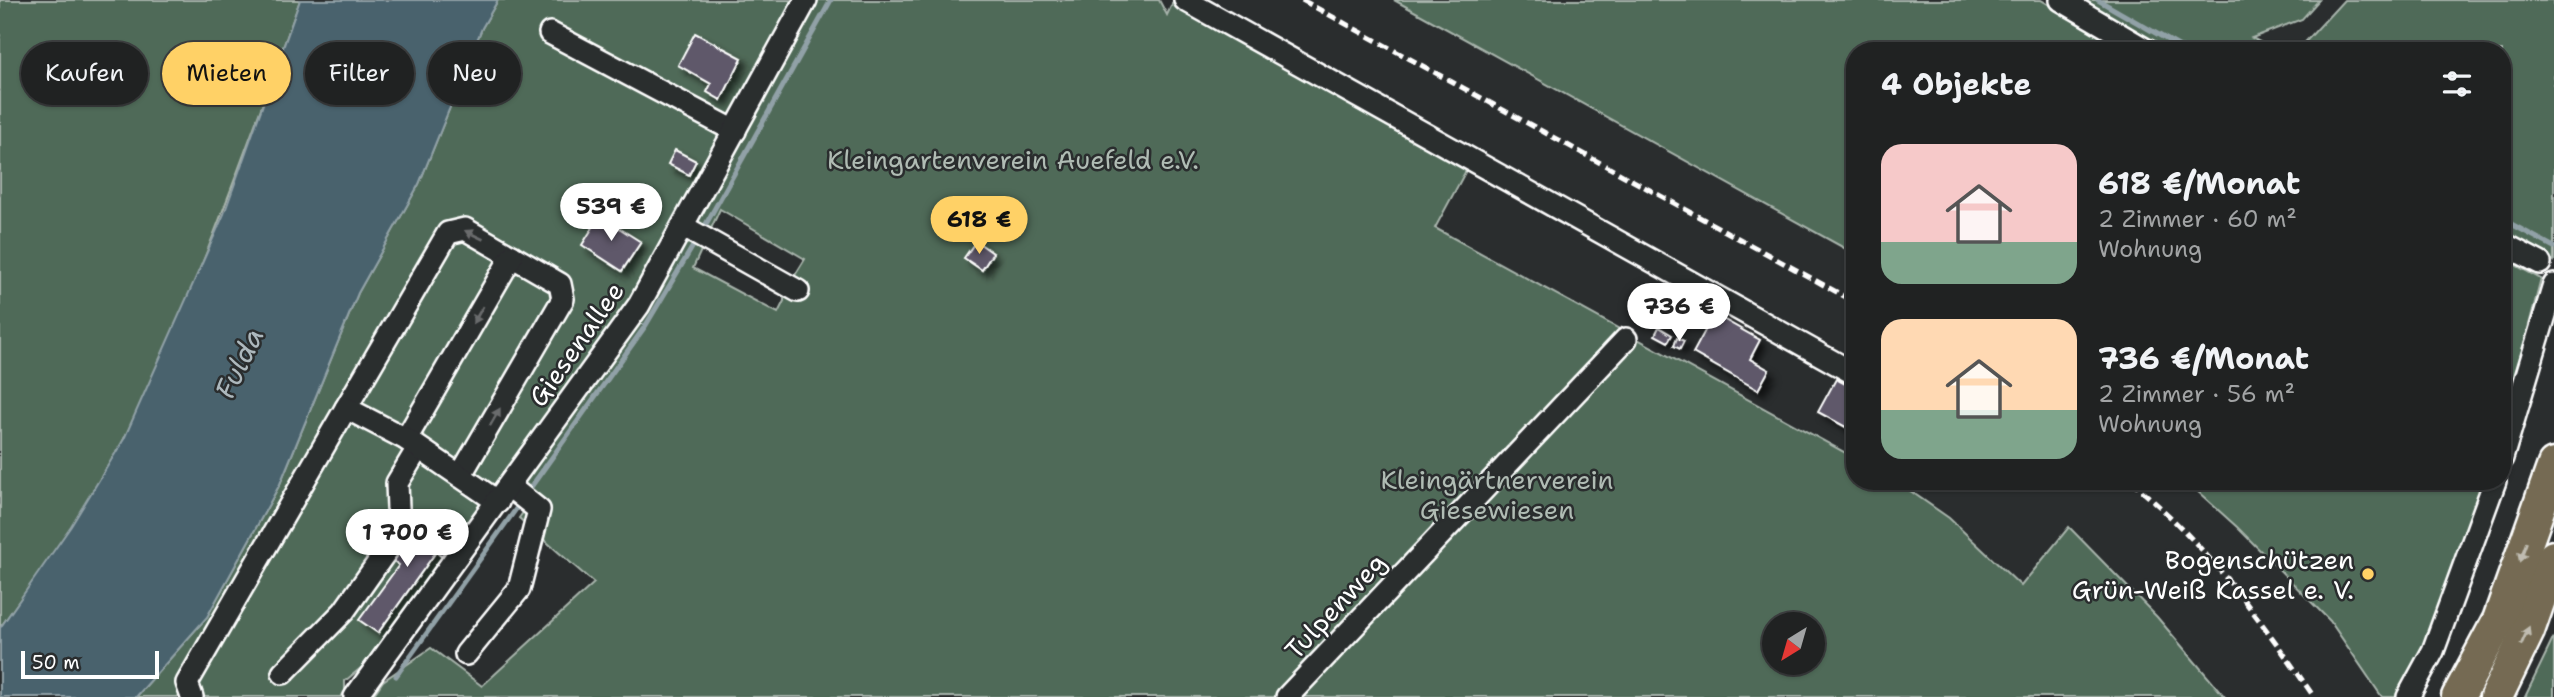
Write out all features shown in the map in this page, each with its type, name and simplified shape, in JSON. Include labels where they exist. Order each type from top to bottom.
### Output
[{"type":"highway","points":[[2458,697],[2499,620],[2554,465]]},
{"type":"highway","points":[[2496,697],[2528,631],[2554,557]]},
{"type":"street","name":"Giesenallee","points":[[355,697],[514,496],[639,305],[695,232],[736,131],[806,0]]},
{"type":"street","points":[[1185,0],[1846,369]]},
{"type":"street","points":[[2061,0],[2133,42]]},
{"type":"street","points":[[550,33],[736,131]]},
{"type":"street","points":[[192,697],[187,683],[448,233],[465,229],[560,284],[563,299],[460,476]]},
{"type":"street","points":[[695,232],[797,291]]},
{"type":"street","points":[[2511,248],[2540,264]]},
{"type":"street","points":[[282,673],[344,611],[399,533],[397,483],[412,443],[512,256]]},
{"type":"street","points":[[2511,428],[2554,285]]},
{"type":"street","name":"Tulpenweg","points":[[1287,697],[1626,339]]},
{"type":"street","points":[[346,408],[412,443],[460,476],[514,496],[539,510],[519,589],[466,654]]},
{"type":"street","points":[[2408,697],[2433,651],[2492,490]]},
{"type":"green space","points":[[0,0],[300,0],[285,42],[162,42],[162,105],[262,105],[197,276],[125,437],[98,487],[0,628]]},
{"type":"green space","points":[[498,0],[1159,0],[1167,15],[1173,2],[1469,165],[1435,228],[1846,453],[1846,490],[1909,490],[1949,518],[2021,586],[2069,527],[2157,617],[2225,697],[372,697],[383,681],[431,648],[482,686],[594,583],[519,518],[534,497],[502,474],[362,667],[345,681],[345,691],[341,697],[136,697],[207,617],[280,484],[358,293],[419,184],[451,105],[521,105],[521,42],[476,42]],"holes":[[[720,209],[805,259],[784,293],[784,301],[778,313],[693,268]]]},
{"type":"green space","points":[[1394,0],[2041,0],[2112,42],[1846,42],[1846,249]]},
{"type":"green space","points":[[2080,0],[2319,0],[2302,19],[2252,38],[2260,42],[2151,42]]},
{"type":"green space","points":[[2344,0],[2554,0],[2554,261],[2511,237],[2511,42],[2305,42]]},
{"type":"green space","points":[[2511,262],[2541,279],[2511,393]]},
{"type":"green space","name":"Bogenschützen Grün-Weiß Kassel e. V.","points":[[2196,490],[2481,490],[2423,649],[2398,697],[2382,697],[2330,621],[2237,527]]},
{"type":"green space","points":[[2554,637],[2554,697],[2525,697]]},
{"type":"water","name":"Fulda","points":[[300,0],[498,0],[476,42],[428,42],[428,105],[451,105],[419,184],[358,293],[280,484],[207,617],[136,697],[0,697],[0,628],[71,526],[124,439],[224,214],[263,105],[291,105],[291,42],[285,42]]},
{"type":"building","points":[[695,33],[742,58],[721,100],[707,92],[711,84],[678,65]]},
{"type":"building","points":[[675,150],[696,161],[689,175],[668,164]]},
{"type":"building","points":[[600,216],[641,242],[622,271],[582,245]]},
{"type":"building","points":[[976,241],[993,253],[982,270],[964,258]]},
{"type":"building","points":[[1714,314],[1760,340],[1750,359],[1769,370],[1758,390],[1693,353]]},
{"type":"building","points":[[1659,327],[1672,335],[1668,342],[1655,335]]},
{"type":"building","points":[[1677,338],[1684,341],[1680,349],[1674,346]]},
{"type":"building","points":[[1836,379],[1846,384],[1846,427],[1818,412]]},
{"type":"building","points":[[423,514],[455,536],[441,556],[436,552],[378,633],[359,620],[399,565],[391,559]]},
{"type":"waterway","points":[[701,233],[831,0]]},
{"type":"waterway","points":[[2098,0],[2171,42]]},
{"type":"waterway","points":[[2511,224],[2554,247]]},
{"type":"waterway","points":[[526,494],[646,325],[696,241]]},
{"type":"waterway","points":[[396,676],[521,502]]},
{"type":"railway","points":[[1302,0],[1846,297]]},
{"type":"railway","points":[[2141,490],[2207,555],[2252,611],[2314,697]]},
{"type":"place","name":"Bogenschützen Grün-Weiß Kassel e. V.","points":[[2368,574]]},
{"type":"park label","name":"Kleingartenverein Auefeld e.V.","points":[[1013,159]]},
{"type":"park label","name":"Kleingärtnerverein Giesewiesen","points":[[1497,494]]}]
